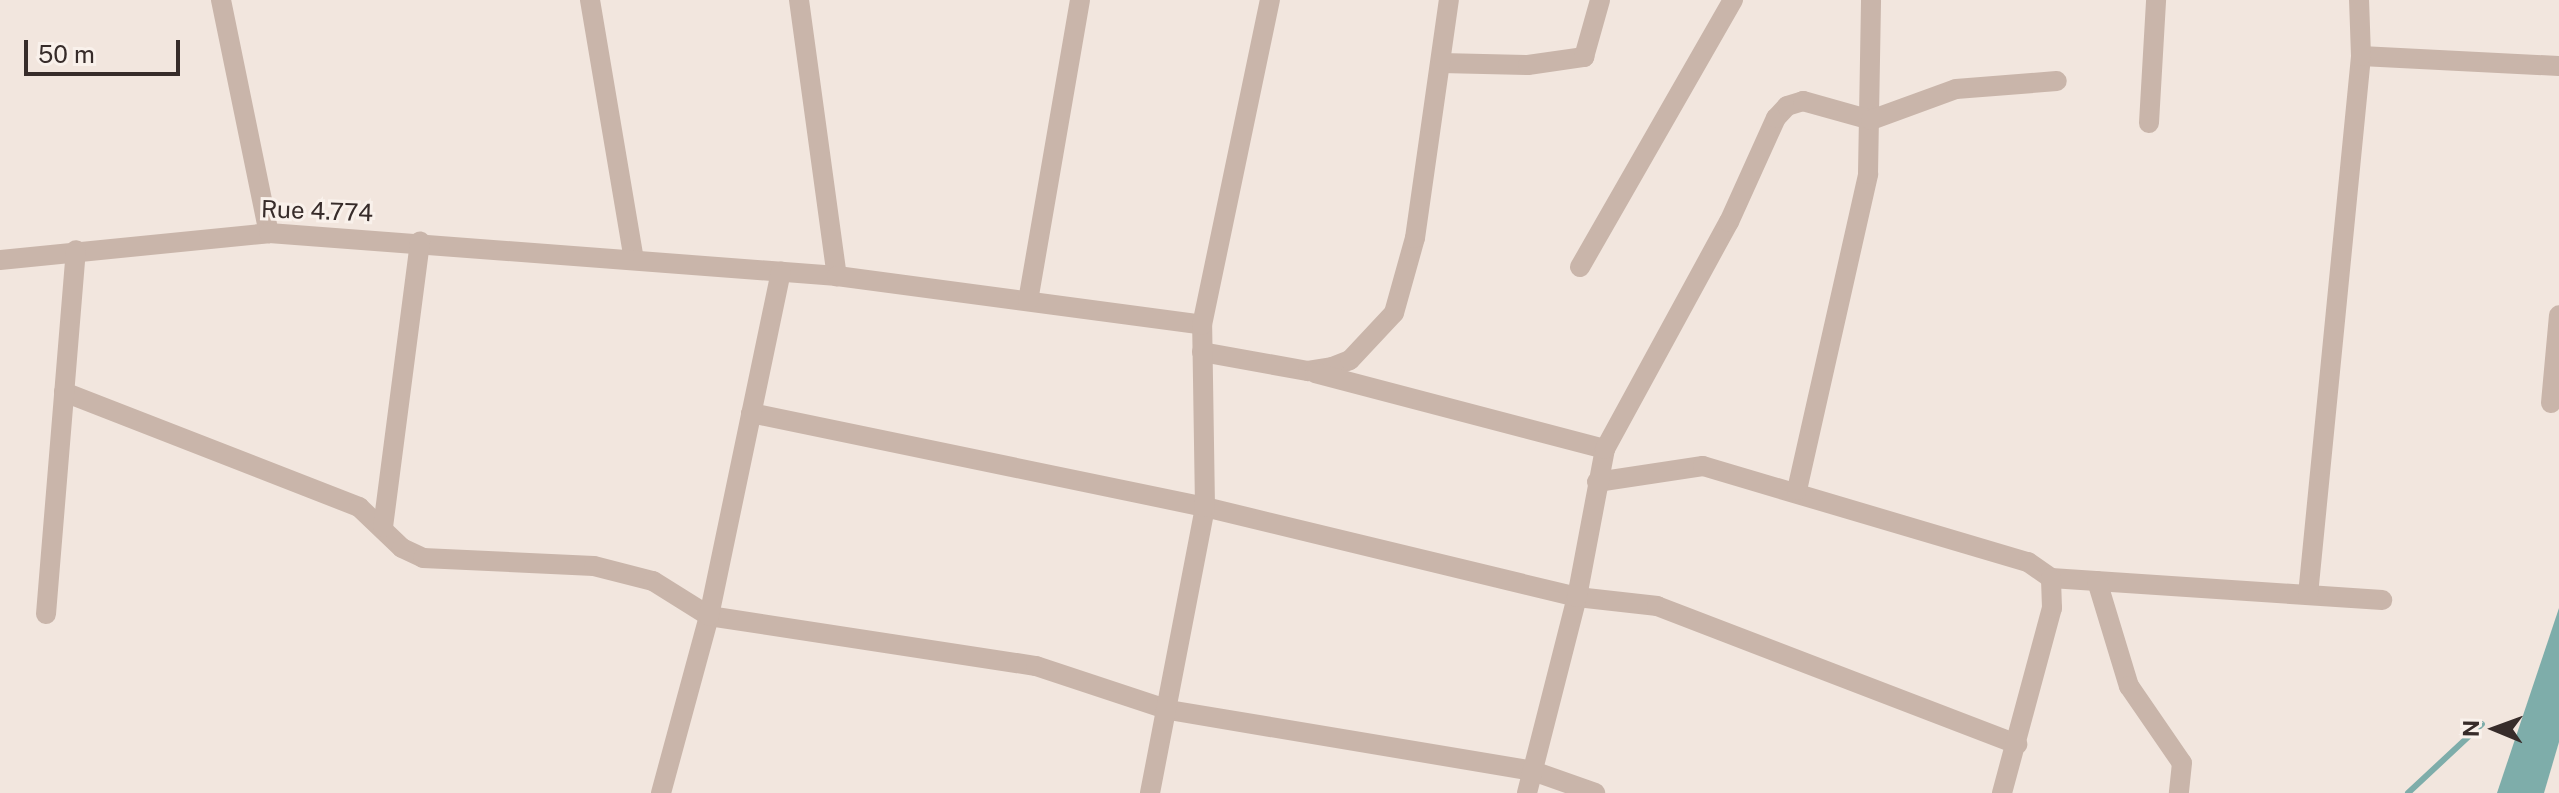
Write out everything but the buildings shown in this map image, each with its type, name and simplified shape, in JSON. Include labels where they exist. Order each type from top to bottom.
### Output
[{"type":"street","points":[[221,0],[269,233]]},
{"type":"street","points":[[590,0],[634,259]]},
{"type":"street","points":[[799,0],[837,276]]},
{"type":"street","points":[[1028,301],[1080,0]]},
{"type":"street","points":[[1150,793],[1169,710],[1205,507],[1202,325],[1270,0]]},
{"type":"street","points":[[1308,371],[1350,360],[1394,313],[1415,238],[1449,0]]},
{"type":"street","points":[[1441,63],[1528,65],[1584,57],[1600,0]]},
{"type":"street","points":[[1580,267],[1733,0]]},
{"type":"street","points":[[1797,490],[1868,174],[1871,0]]},
{"type":"street","points":[[2149,123],[2156,0]]},
{"type":"street","points":[[2308,595],[2361,56],[2359,0]]},
{"type":"street","points":[[2361,56],[2559,66]]},
{"type":"street","points":[[1527,793],[1577,597],[1605,449],[1729,222],[1776,118],[1787,106],[1803,101],[1871,120],[1956,89],[2057,81]]},
{"type":"street","name":"Rue 4.774","points":[[0,260],[269,233],[420,241],[837,276],[1202,325]]},
{"type":"street","points":[[383,527],[420,241]]},
{"type":"street","points":[[46,614],[76,250]]},
{"type":"street","points":[[661,793],[709,616],[781,271]]},
{"type":"street","points":[[2551,403],[2559,315]]},
{"type":"street","points":[[1202,352],[1308,371],[1605,449]]},
{"type":"street","points":[[64,392],[359,507],[402,548],[423,558],[567,564],[632,574],[653,581],[709,616],[1036,666],[1169,710],[1533,771],[1595,793]]},
{"type":"street","points":[[751,413],[1205,507],[1577,597],[1657,606],[2017,744]]},
{"type":"street","points":[[1597,482],[1703,466],[1797,490],[1902,528],[2028,562],[2051,578],[2382,600]]},
{"type":"street","points":[[2002,793],[2052,608],[2051,578]]},
{"type":"street","points":[[2097,581],[2129,686],[2182,763],[2179,793]]},
{"type":"water","points":[[2559,608],[2559,742],[2544,793],[2497,793]]},
{"type":"waterway","points":[[2408,793],[2482,724]]}]
